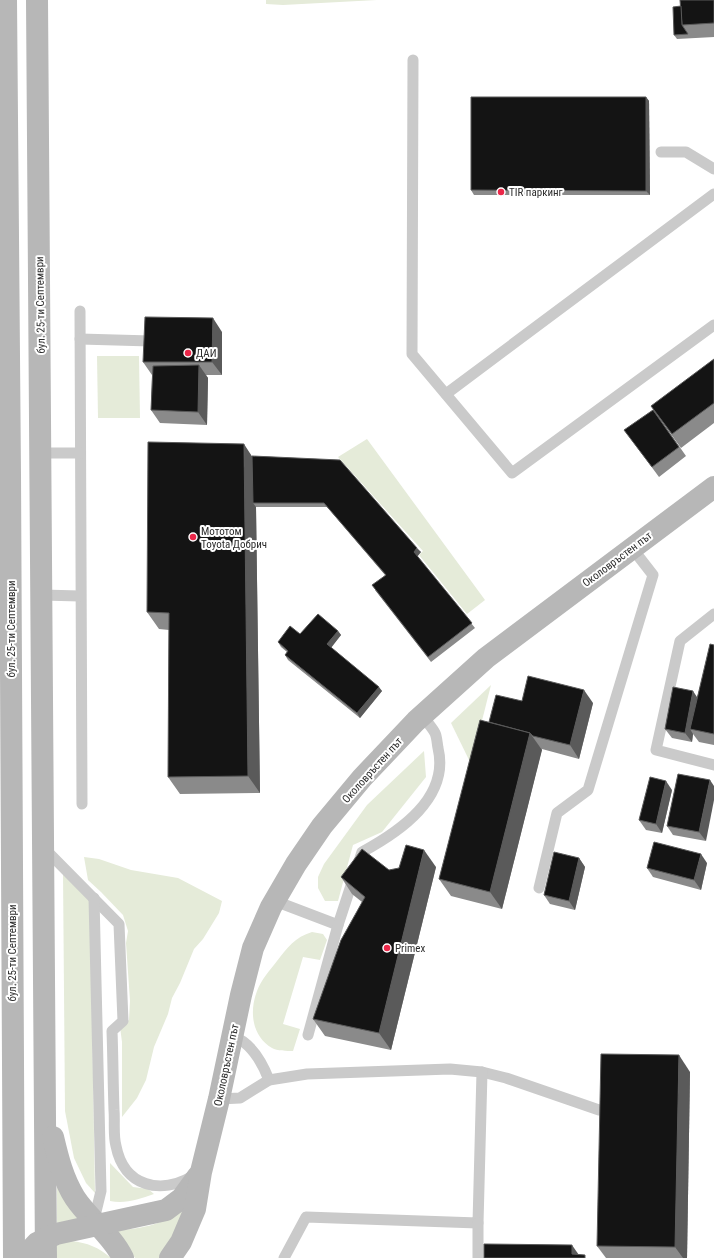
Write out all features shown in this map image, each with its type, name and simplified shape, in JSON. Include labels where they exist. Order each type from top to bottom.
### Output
[{"type":"main road","name":"бул. 25-ти Септември","points":[[6,0],[6,851],[14,1258]]},
{"type":"main road","name":"бул. 25-ти Септември","points":[[37,0],[42,453],[46,1248]]},
{"type":"main road","name":"Околовръстен път","points":[[170,1258],[181,1242],[195,1209],[201,1172],[219,1099],[241,994],[253,948],[275,901],[296,864],[322,826],[362,778],[422,715],[486,658],[714,487]]},
{"type":"main road","points":[[45,1109],[63,1174],[76,1199],[123,1258]]},
{"type":"main road","name":"Околовръстен път","points":[[23,1258],[37,1243],[46,1248],[61,1233],[96,1223],[166,1210],[182,1198],[201,1172]]},
{"type":"lane","points":[[413,60],[412,354],[512,473],[714,325]]},
{"type":"lane","points":[[661,152],[686,152],[714,169]]},
{"type":"lane","points":[[446,394],[714,194]]},
{"type":"lane","points":[[80,311],[82,804]]},
{"type":"lane","points":[[80,339],[151,341]]},
{"type":"lane","points":[[42,453],[80,453]]},
{"type":"lane","points":[[539,888],[557,813],[588,790],[653,576],[632,548]]},
{"type":"lane","points":[[42,595],[80,596]]},
{"type":"lane","points":[[714,614],[680,641],[656,750],[714,765]]},
{"type":"lane","points":[[308,1035],[338,925],[362,852],[386,838],[410,819],[428,801],[436,783],[440,769],[440,754],[435,733],[422,715]]},
{"type":"lane","points":[[44,848],[119,924],[122,1021],[112,1031],[116,1146],[123,1166],[131,1176],[148,1186],[167,1186],[186,1181],[201,1172]]},
{"type":"lane","points":[[94,898],[101,1191],[96,1223]]},
{"type":"lane","points":[[275,901],[338,925]]},
{"type":"lane","points":[[232,1036],[242,1039],[263,1064],[268,1080]]},
{"type":"lane","points":[[219,1099],[240,1098],[268,1080],[307,1074],[450,1069],[482,1072],[506,1078],[599,1110]]},
{"type":"lane","points":[[478,1258],[482,1072]]},
{"type":"lane","points":[[284,1258],[306,1217],[478,1223]]},
{"type":"green space","points":[[266,0],[377,0],[283,5],[266,4]]},
{"type":"green space","points":[[97,356],[139,356],[140,418],[98,418]]},
{"type":"green space","points":[[367,439],[485,600],[467,614],[419,555],[423,551],[338,457]]},
{"type":"green space","points":[[491,685],[471,764],[451,723]]},
{"type":"green space","points":[[424,751],[426,777],[382,832],[353,845],[338,901],[325,901],[318,888],[318,877],[324,864],[367,805]]},
{"type":"green space","points":[[84,857],[99,859],[131,870],[178,878],[222,901],[219,913],[203,939],[194,949],[172,998],[168,1014],[154,1047],[146,1080],[137,1098],[122,1117],[122,1042],[120,1027],[129,1020],[130,1001],[126,943],[128,931],[123,915],[88,880]]},
{"type":"green space","points":[[63,872],[90,899],[95,1193],[86,1183],[74,1158],[65,1111]]},
{"type":"green space","points":[[312,932],[323,934],[327,940],[320,960],[303,957],[283,1024],[300,1029],[293,1051],[274,1049],[265,1043],[256,1030],[253,1007],[257,991],[266,975],[288,947],[296,940]]},
{"type":"green space","points":[[110,1163],[133,1187],[148,1189],[154,1194],[127,1201],[110,1201]]},
{"type":"green space","points":[[57,1179],[86,1217],[57,1223]]},
{"type":"green space","points":[[186,1206],[163,1258],[135,1258],[116,1231],[145,1227],[161,1222]]},
{"type":"green space","points":[[71,1241],[92,1246],[111,1258],[57,1258],[57,1243]]},
{"type":"building","points":[[680,0],[714,0],[714,23],[682,25]]},
{"type":"building","points":[[681,6],[682,25],[688,34],[674,35],[673,7]]},
{"type":"building","points":[[471,97],[646,97],[646,191],[471,190]]},
{"type":"building","points":[[145,317],[213,318],[212,362],[143,362]]},
{"type":"building","points":[[714,359],[714,403],[672,434],[651,406]]},
{"type":"building","points":[[199,365],[198,412],[151,410],[153,366]]},
{"type":"building","points":[[653,410],[679,447],[652,467],[624,430]]},
{"type":"building","points":[[148,442],[244,444],[248,776],[168,777],[169,613],[147,612]]},
{"type":"building","points":[[252,456],[340,460],[417,548],[414,552],[472,623],[428,657],[372,585],[386,575],[324,503],[253,503]]},
{"type":"building","points":[[318,614],[338,631],[327,644],[379,687],[357,713],[285,655],[288,651],[278,642],[290,626],[300,634]]},
{"type":"building","points":[[710,644],[714,645],[714,734],[690,729]]},
{"type":"building","points":[[528,676],[584,690],[570,745],[533,736],[530,733],[489,722],[496,695],[522,701]]},
{"type":"building","points":[[673,687],[693,691],[685,733],[665,729]]},
{"type":"building","points":[[480,720],[530,733],[490,892],[439,879]]},
{"type":"building","points":[[678,774],[710,780],[699,832],[667,826]]},
{"type":"building","points":[[650,777],[666,781],[656,824],[639,820]]},
{"type":"building","points":[[654,842],[701,854],[694,880],[647,868]]},
{"type":"building","name":"Primex","points":[[406,845],[424,850],[379,1033],[313,1019],[341,940],[365,897],[341,877],[362,849],[389,870],[399,868]]},
{"type":"building","points":[[554,852],[579,858],[569,901],[544,895]]},
{"type":"building","points":[[601,1054],[679,1055],[675,1247],[597,1246]]},
{"type":"building","points":[[484,1244],[572,1245],[572,1254],[585,1255],[585,1258],[484,1258]]},
{"type":"place","name":"TIR паркинг","points":[[501,192]]},
{"type":"place","name":"ДАИ","points":[[188,353]]},
{"type":"place","name":"Мототом Toyota Добрич","points":[[193,537]]},
{"type":"place","name":"Primex","points":[[387,948]]}]
